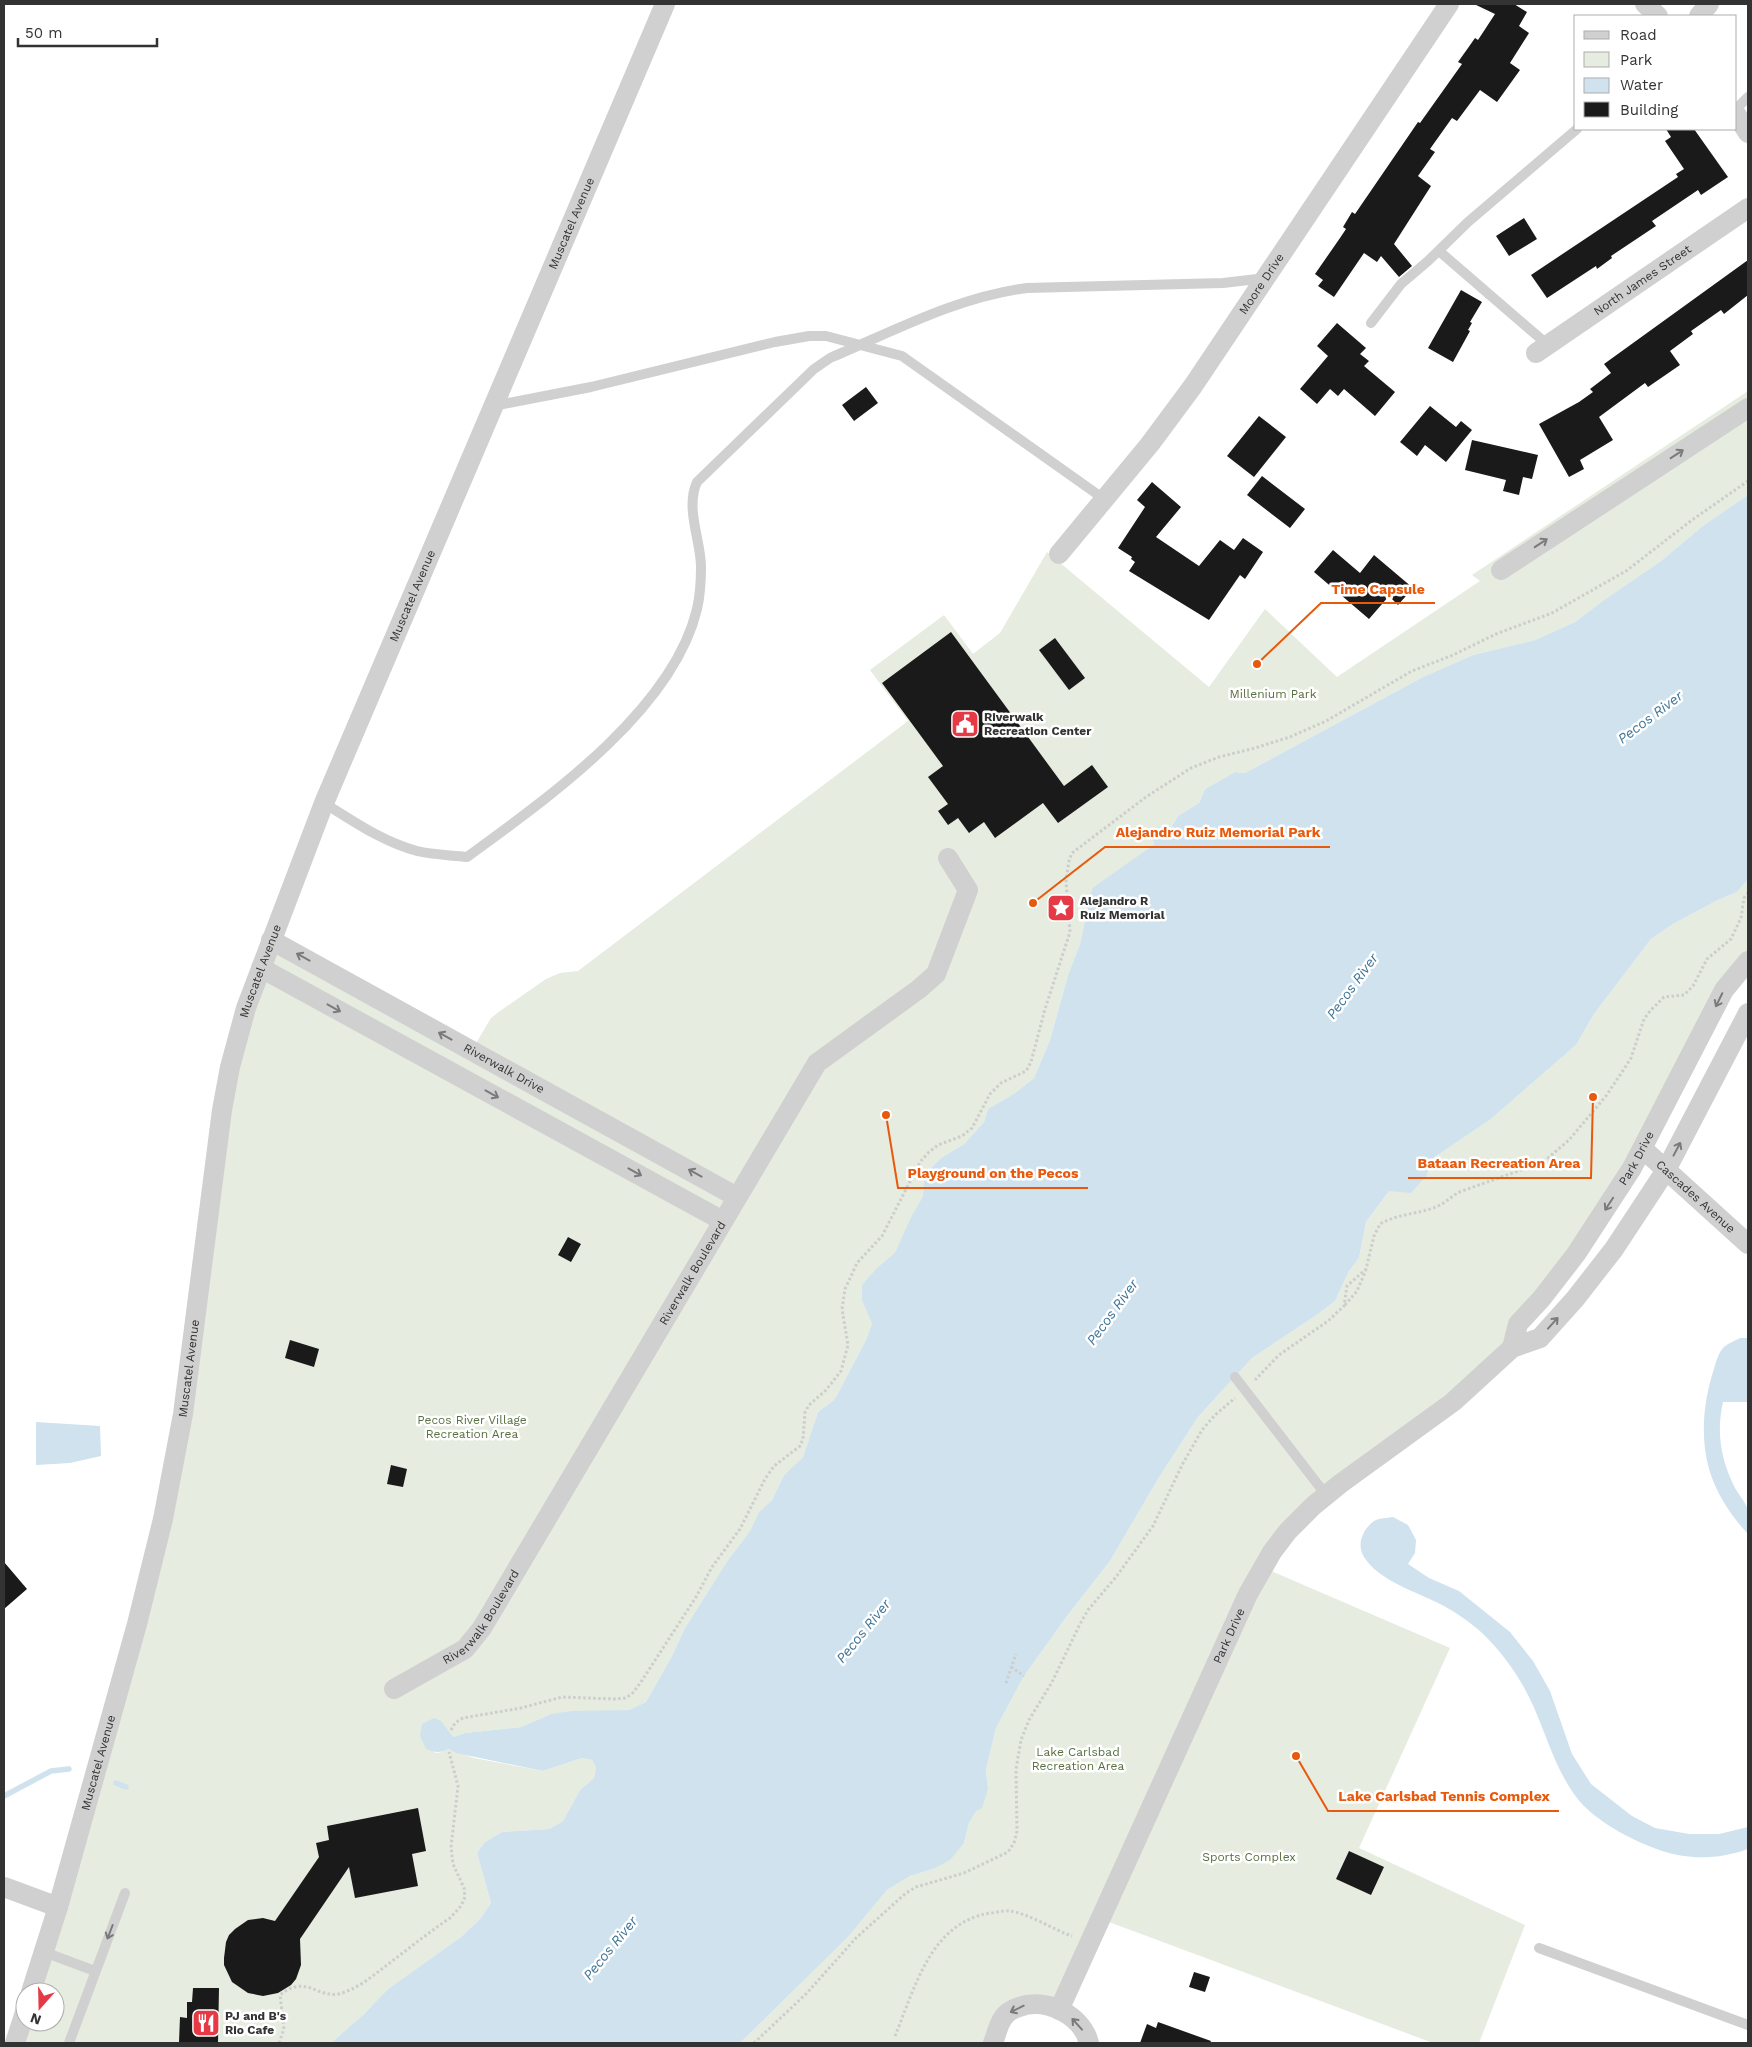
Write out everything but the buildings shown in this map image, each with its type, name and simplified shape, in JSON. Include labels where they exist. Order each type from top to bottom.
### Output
[{"type":"street","name":"Muscatel Avenue","points":[[34,1982],[58,1907],[137,1624],[167,1501],[183,1414],[222,1110],[230,1067],[244,1016],[324,802],[665,4]]},
{"type":"street","name":"Moore Drive","points":[[1059,554],[1150,444],[1193,386],[1449,4]]},
{"type":"street","points":[[1645,4],[1657,15]]},
{"type":"street","points":[[1700,15],[1709,4]]},
{"type":"street","points":[[1737,116],[1748,133]]},
{"type":"street","name":"North James Street","points":[[1542,349],[1748,208]]},
{"type":"street","points":[[1501,570],[1748,408]]},
{"type":"street","name":"Riverwalk Boulevard","points":[[394,1689],[440,1665],[465,1649],[473,1640],[523,1560],[817,1064],[918,990],[936,974],[968,890],[948,858]]},
{"type":"street","name":"Riverwalk Drive","points":[[271,940],[737,1197]]},
{"type":"street","name":"Park Drive","points":[[1512,1348],[1518,1324],[1542,1298],[1576,1254],[1643,1149],[1724,990],[1748,961]]},
{"type":"street","points":[[261,968],[723,1221]]},
{"type":"street","name":"Park Drive","points":[[1059,2010],[1262,1567],[1288,1532],[1326,1495],[1382,1452],[1453,1402],[1512,1348],[1540,1338],[1575,1299],[1614,1249],[1666,1170],[1748,1013]]},
{"type":"street","points":[[467,1080],[482,1056]]},
{"type":"street","name":"Cascades Avenue","points":[[1643,1149],[1748,1244]]},
{"type":"street","points":[[4,1887],[58,1907]]},
{"type":"street","points":[[993,2043],[1003,2017],[1013,2009],[1028,2004],[1046,2005],[1078,2021],[1089,2043]]},
{"type":"lane","points":[[1737,108],[1748,96]]},
{"type":"lane","points":[[1371,323],[1401,284],[1468,222],[1575,130]]},
{"type":"lane","points":[[1439,250],[1542,349]]},
{"type":"lane","points":[[324,802],[358,824],[417,851],[467,856],[528,813],[569,778],[619,732],[654,694],[674,664],[691,628],[697,608],[701,568],[694,518],[694,488],[697,482],[814,369],[830,358],[970,300],[1003,292],[1026,288],[1223,283],[1266,278]]},
{"type":"lane","points":[[493,406],[591,388],[792,339],[826,336],[902,356],[1104,499]]},
{"type":"lane","points":[[1235,1376],[1326,1495]]},
{"type":"lane","points":[[69,2043],[125,1893]]},
{"type":"lane","points":[[1539,1948],[1748,2025]]},
{"type":"lane","points":[[44,1952],[95,1971]]},
{"type":"path","points":[[451,1730],[455,1723],[463,1718],[515,1710],[562,1697],[625,1698],[632,1694],[641,1682],[696,1597],[712,1567],[740,1529],[765,1479],[774,1466],[800,1446],[803,1440],[805,1412],[809,1405],[826,1390],[841,1371],[848,1345],[842,1309],[845,1289],[857,1263],[882,1236],[920,1162],[938,1145],[962,1136],[972,1128],[990,1094],[1001,1084],[1026,1071],[1031,1062],[1045,1009],[1070,932],[1066,881],[1072,853],[1146,797],[1191,768],[1218,756],[1255,748],[1290,737],[1326,721],[1412,671],[1453,655],[1496,634],[1552,613],[1626,571],[1692,520],[1748,482]]},
{"type":"path","points":[[754,2043],[806,1994],[856,1938],[906,1893],[916,1887],[964,1873],[1008,1852],[1014,1844],[1017,1831],[1016,1769],[1020,1746],[1029,1720],[1052,1682],[1088,1610],[1116,1577],[1153,1526],[1182,1465],[1202,1430],[1215,1415],[1264,1373],[1279,1355],[1328,1322],[1357,1291],[1366,1270],[1374,1236],[1380,1224],[1393,1218],[1435,1208],[1462,1190],[1529,1168],[1548,1158],[1569,1140],[1601,1103],[1624,1069],[1644,1019],[1650,1011],[1664,997],[1684,995],[1693,986],[1707,959],[1731,939],[1741,918],[1744,898],[1748,894]]},
{"type":"path","points":[[1344,1306],[1347,1286],[1366,1270]]},
{"type":"path","points":[[1006,1683],[1016,1654]]},
{"type":"path","points":[[1011,1667],[1024,1676]]},
{"type":"path","points":[[279,2043],[284,2030],[280,1995],[293,1987],[304,1986],[328,1994],[337,1995],[346,1992],[365,1981],[450,1918],[461,1906],[465,1896],[464,1888],[453,1864],[451,1847],[458,1786],[448,1752]]},
{"type":"path","points":[[895,2036],[928,1958],[944,1936],[961,1922],[980,1915],[1008,1910],[1089,1942]]},
{"type":"green space","name":"Pecos River Village Recreation Area","points":[[1748,391],[1748,495],[1704,525],[1661,561],[1575,622],[1535,640],[1473,655],[1423,677],[1245,773],[1235,772],[1205,789],[1199,803],[1178,816],[1171,828],[1143,829],[1150,840],[1152,839],[1156,844],[1092,888],[1080,944],[1068,975],[1050,1040],[1034,1078],[1015,1093],[988,1109],[984,1122],[964,1144],[941,1158],[924,1175],[923,1196],[912,1215],[895,1254],[878,1267],[872,1323],[866,1340],[837,1395],[834,1400],[818,1412],[803,1457],[784,1475],[772,1500],[759,1512],[750,1531],[728,1560],[685,1628],[672,1656],[646,1702],[629,1710],[551,1714],[521,1727],[465,1733],[453,1737],[433,1752],[438,1753],[449,1749],[474,1758],[543,1771],[582,1758],[592,1760],[596,1768],[594,1778],[580,1790],[563,1821],[549,1829],[502,1832],[485,1842],[477,1853],[491,1903],[480,1919],[461,1937],[388,1989],[364,2014],[331,2043],[15,2043],[20,2032],[65,2032],[65,1982],[34,1982],[163,1519],[215,1159],[271,940],[472,1050],[491,1018],[500,1011],[546,979],[560,973],[578,971],[908,721],[870,670],[944,615],[973,654],[1000,633],[1047,552],[1209,687],[1265,609],[1337,677],[1480,581],[1472,575]]},
{"type":"green space","points":[[1748,879],[1748,961],[1512,1348],[1382,1452],[1262,1567],[1450,1648],[1359,1848],[1525,1925],[1479,2043],[1433,2043],[1101,1919],[1059,2010],[1028,2004],[993,2043],[740,2043],[848,1937],[887,1890],[910,1876],[933,1869],[964,1843],[969,1823],[988,1789],[986,1770],[996,1728],[1024,1676],[1110,1561],[1158,1479],[1198,1417],[1252,1358],[1335,1301],[1349,1271],[1359,1258],[1366,1222],[1389,1191],[1491,1119],[1576,1045],[1594,1014],[1651,939],[1673,924],[1737,892]]},
{"type":"water","name":"Pecos River","points":[[1748,495],[1748,879],[1737,892],[1673,924],[1651,939],[1594,1014],[1576,1045],[1491,1119],[1429,1161],[1427,1175],[1411,1193],[1389,1191],[1366,1222],[1359,1258],[1349,1271],[1335,1301],[1252,1358],[1198,1417],[1158,1479],[1110,1561],[1024,1676],[996,1728],[986,1770],[988,1789],[982,1808],[976,1811],[969,1823],[964,1843],[950,1860],[933,1869],[910,1876],[887,1890],[848,1937],[740,2043],[331,2043],[364,2014],[388,1989],[461,1937],[480,1919],[491,1903],[477,1853],[485,1842],[502,1832],[549,1829],[563,1821],[580,1790],[594,1778],[596,1768],[592,1760],[582,1758],[543,1771],[456,1753],[449,1749],[438,1752],[429,1750],[426,1749],[420,1736],[422,1724],[434,1718],[441,1721],[453,1737],[465,1733],[521,1727],[551,1714],[572,1711],[629,1710],[646,1702],[672,1656],[685,1628],[728,1560],[750,1531],[759,1512],[772,1500],[784,1475],[803,1457],[818,1412],[834,1400],[837,1395],[866,1340],[872,1323],[862,1300],[862,1285],[878,1267],[895,1253],[923,1196],[924,1175],[941,1158],[964,1144],[984,1122],[988,1109],[1015,1093],[1034,1078],[1050,1040],[1068,975],[1080,944],[1092,888],[1155,844],[1143,829],[1152,827],[1171,828],[1178,816],[1199,803],[1205,789],[1235,772],[1245,773],[1423,677],[1473,655],[1535,640],[1575,622],[1661,561],[1704,525]]},
{"type":"water","points":[[1740,1338],[1748,1338],[1748,1402],[1723,1402],[1720,1435],[1723,1457],[1730,1478],[1747,1508],[1749,1517],[1748,1534],[1729,1510],[1717,1490],[1709,1470],[1704,1441],[1707,1397],[1716,1361],[1723,1348]]},
{"type":"water","points":[[36,1422],[100,1426],[101,1456],[70,1463],[36,1465]]},
{"type":"water","points":[[1393,1517],[1408,1525],[1416,1540],[1415,1553],[1408,1564],[1429,1578],[1459,1591],[1510,1632],[1533,1661],[1550,1691],[1572,1754],[1591,1784],[1632,1816],[1655,1828],[1689,1834],[1719,1834],[1748,1827],[1748,1849],[1723,1856],[1710,1857],[1674,1854],[1661,1851],[1630,1838],[1591,1813],[1577,1798],[1562,1775],[1536,1711],[1514,1672],[1495,1647],[1481,1632],[1462,1617],[1379,1573],[1364,1557],[1361,1542],[1364,1532],[1374,1521]]},
{"type":"waterway","points":[[4,1796],[51,1771],[69,1769]]},
{"type":"waterway","points":[[116,1783],[126,1787]]},
{"type":"place","name":"Time Capsule","points":[[1257,664]]},
{"type":"place","name":"Riverwalk Recreation Center","points":[[965,724]]},
{"type":"place","name":"Alejandro Ruiz Memorial Park","points":[[1033,903]]},
{"type":"place","name":"Alejandro R Ruiz Memorial","points":[[1061,908]]},
{"type":"place","name":"Bataan Recreation Area","points":[[1593,1097]]},
{"type":"place","name":"Playground on the Pecos","points":[[886,1115]]},
{"type":"place","name":"Lake Carlsbad Tennis Complex","points":[[1296,1756]]},
{"type":"place","name":"PJ and B's Rio Cafe","points":[[206,2023]]},
{"type":"park label","name":"Millenium Park","points":[[1273,694]]},
{"type":"park label","name":"Lake Carlsbad Recreation Area","points":[[1078,1759]]},
{"type":"park label","name":"Sports Complex","points":[[1249,1857]]}]
